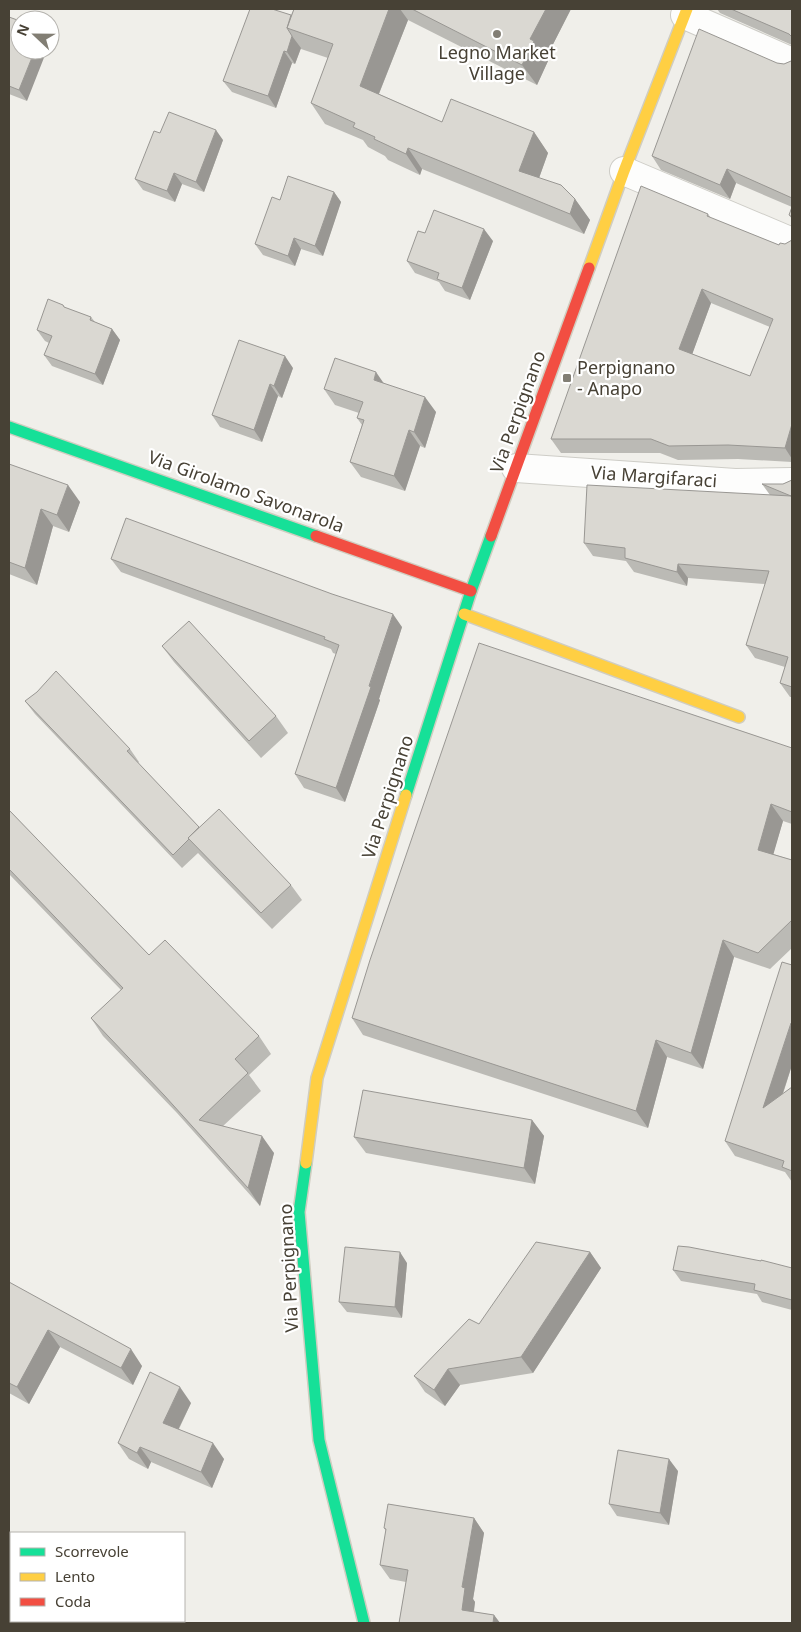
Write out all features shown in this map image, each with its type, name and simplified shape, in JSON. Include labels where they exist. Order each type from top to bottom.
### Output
[{"type":"street","points":[[686,12],[792,62]]},
{"type":"street","name":"Via Perpignano","points":[[364,1623],[319,1440],[300,1212],[317,1078],[471,591],[624,171],[686,12]]},
{"type":"street","points":[[624,171],[792,242]]},
{"type":"street","name":"Via Girolamo Savonarola","points":[[9,426],[471,591]]},
{"type":"street","name":"Via Margifaraci","points":[[516,468],[735,483],[792,482]]},
{"type":"street","points":[[464,614],[739,717]]},
{"type":"building","points":[[250,9],[272,9],[291,15],[287,28],[292,36],[287,52],[284,51],[268,96],[223,81]]},
{"type":"building","points":[[294,9],[389,9],[360,86],[442,122],[451,99],[534,132],[519,171],[561,185],[575,199],[570,214],[408,148],[406,154],[353,127],[355,123],[311,103],[333,44],[287,28]]},
{"type":"building","points":[[412,9],[546,9],[530,39],[534,41],[522,65]]},
{"type":"building","points":[[731,9],[792,9],[792,37],[789,34]]},
{"type":"building","points":[[9,17],[10,60],[31,60],[19,90],[9,86]]},
{"type":"building","points":[[699,29],[777,63],[784,64],[792,60],[792,198],[727,169],[720,185],[652,156]]},
{"type":"building","points":[[169,112],[216,130],[196,182],[174,173],[167,191],[135,179],[154,131],[160,133]]},
{"type":"building","points":[[288,176],[334,192],[315,246],[294,238],[288,256],[255,244],[272,197],[280,200]]},
{"type":"building","points":[[641,186],[708,214],[707,216],[779,245],[780,243],[785,244],[792,240],[792,424],[785,448],[728,445],[669,446],[651,439],[551,439]],"holes":[[[702,289],[773,319],[750,376],[679,349]]]},
{"type":"building","points":[[434,210],[484,229],[462,288],[437,279],[439,273],[407,261],[418,231],[425,233]]},
{"type":"building","points":[[48,299],[91,317],[90,320],[112,329],[95,374],[44,355],[52,336],[37,330]]},
{"type":"building","points":[[239,340],[285,356],[274,386],[270,384],[254,430],[212,415]]},
{"type":"building","points":[[335,358],[376,372],[374,380],[425,397],[414,432],[409,430],[394,476],[350,462],[364,420],[357,418],[363,402],[324,389]]},
{"type":"building","points":[[9,464],[68,485],[57,515],[41,509],[25,568],[9,562]]},
{"type":"building","points":[[792,480],[792,687],[780,683],[788,657],[746,645],[769,571],[678,564],[677,572],[625,558],[625,548],[584,543],[587,485],[791,496],[762,484],[783,484]]},
{"type":"building","points":[[126,518],[332,594],[393,614],[369,686],[371,687],[336,788],[295,774],[339,645],[324,639],[325,637],[111,559]]},
{"type":"building","points":[[189,621],[276,716],[249,741],[162,646]]},
{"type":"building","points":[[479,643],[792,748],[792,812],[771,804],[758,850],[792,860],[792,920],[758,953],[723,940],[691,1053],[656,1040],[636,1111],[352,1018],[370,960]]},
{"type":"building","points":[[56,671],[130,749],[127,751],[199,827],[173,855],[25,701],[37,692]]},
{"type":"building","points":[[219,809],[291,885],[261,913],[188,838]]},
{"type":"building","points":[[9,810],[149,955],[165,940],[259,1036],[235,1059],[248,1073],[199,1120],[262,1136],[248,1188],[91,1018],[123,988],[9,869]]},
{"type":"building","points":[[782,962],[792,965],[792,1023],[763,1108],[792,1087],[792,1171],[782,1167],[784,1161],[725,1141]]},
{"type":"building","points":[[363,1090],[532,1120],[524,1168],[354,1137]]},
{"type":"building","points":[[536,1242],[590,1252],[521,1357],[448,1369],[434,1390],[414,1376],[469,1319],[479,1324]]},
{"type":"building","points":[[678,1246],[761,1260],[792,1268],[792,1300],[754,1290],[755,1284],[673,1270]]},
{"type":"building","points":[[345,1247],[400,1252],[395,1307],[339,1302]]},
{"type":"building","points":[[9,1282],[131,1349],[121,1368],[48,1330],[17,1387],[9,1383]]},
{"type":"building","points":[[150,1372],[180,1387],[163,1423],[213,1443],[201,1472],[140,1447],[137,1453],[118,1443]]},
{"type":"building","points":[[618,1450],[669,1459],[660,1513],[609,1504]]},
{"type":"building","points":[[388,1504],[474,1518],[462,1587],[465,1588],[462,1610],[494,1615],[493,1623],[399,1623],[408,1570],[380,1565]]},
{"type":"traffic: fast","points":[[9,427],[316,536]]},
{"type":"traffic: fast","points":[[406,795],[471,591],[491,536]]},
{"type":"traffic: fast","points":[[306,1163],[299,1212],[319,1440],[364,1623]]},
{"type":"traffic: slow","points":[[589,268],[624,171],[687,9]]},
{"type":"traffic: slow","points":[[464,614],[739,717]]},
{"type":"traffic: slow","points":[[306,1163],[317,1078],[406,795]]},
{"type":"traffic: jam","points":[[491,536],[589,268]]},
{"type":"traffic: jam","points":[[316,536],[471,591]]},
{"type":"place","name":"Legno Market Village","points":[[497,34]]},
{"type":"place","name":"Perpignano - Anapo","points":[[567,378]]}]
